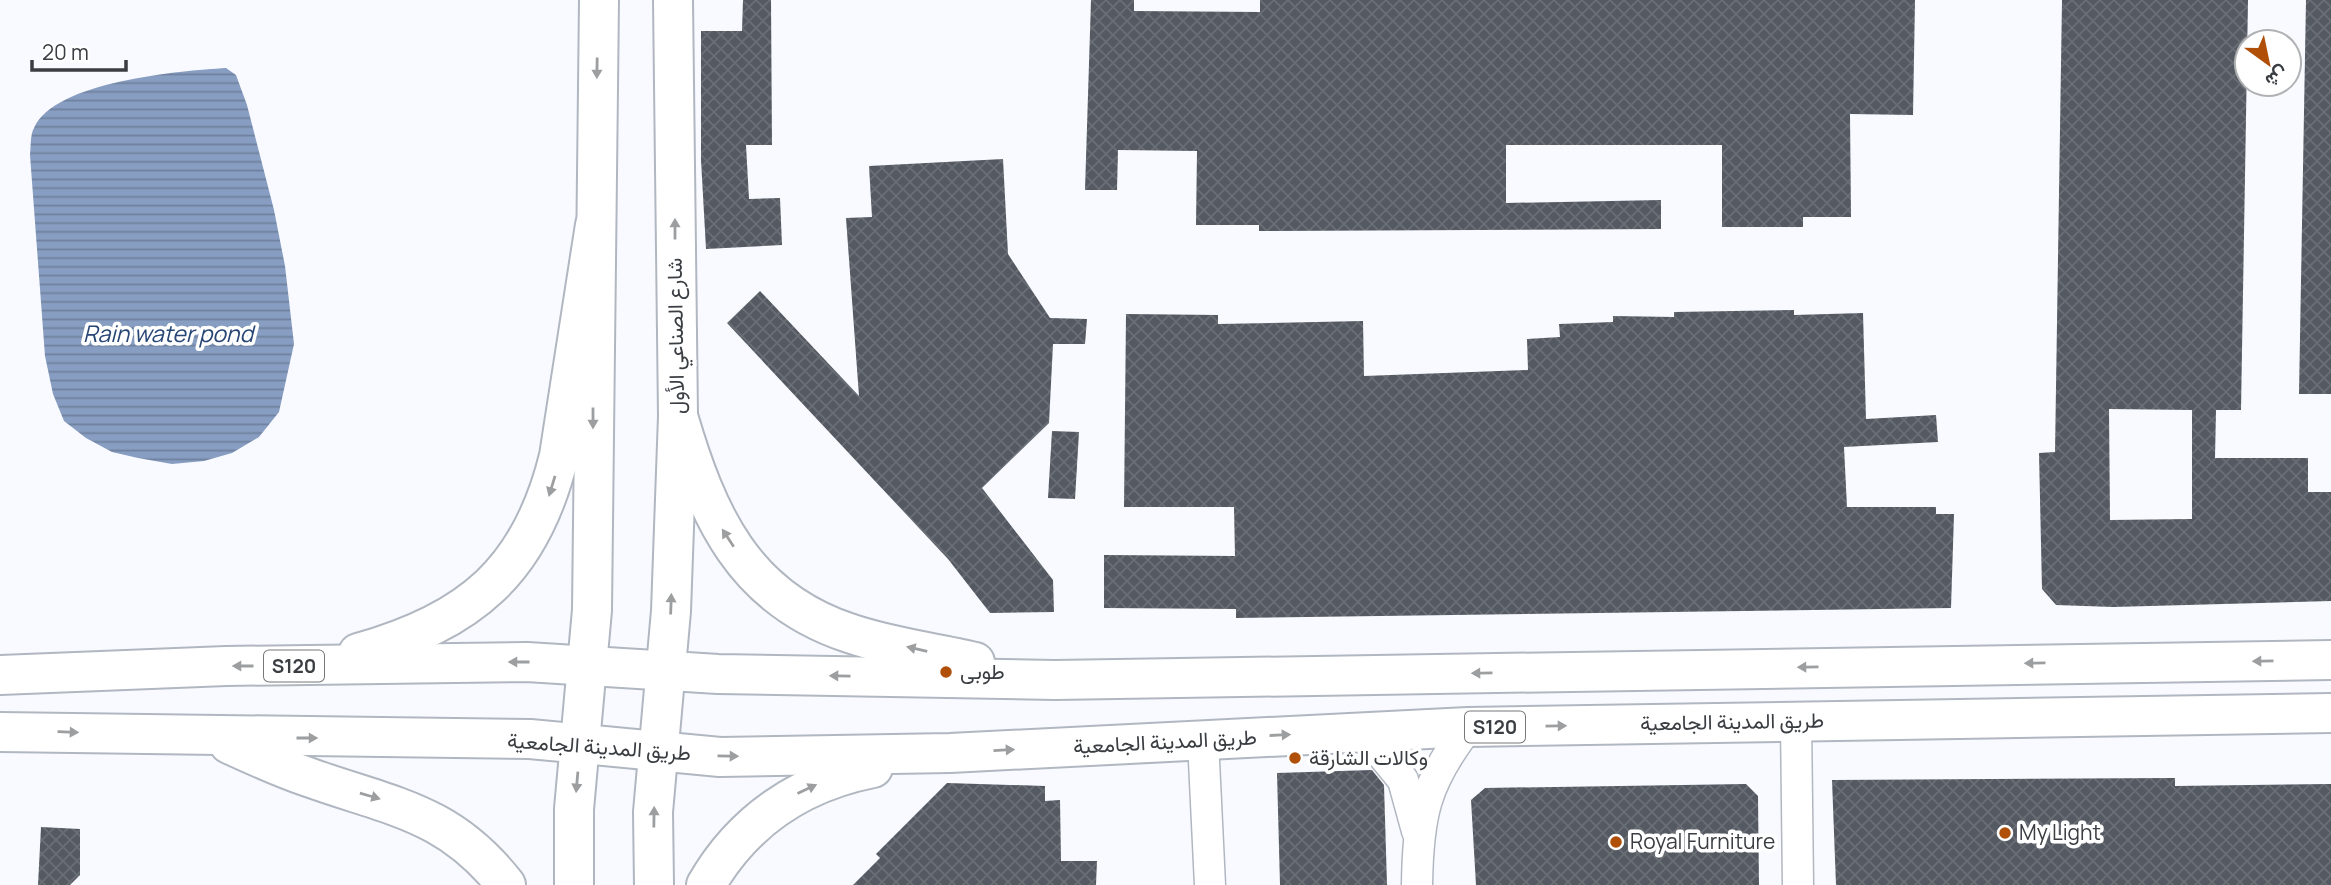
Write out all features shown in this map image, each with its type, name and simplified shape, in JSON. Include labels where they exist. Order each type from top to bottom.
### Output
[{"type":"main road","points":[[573,885],[575,809],[592,610],[598,0]]},
{"type":"main road","name":"شارع الصناعي الأول","points":[[654,885],[653,812],[667,672],[678,416],[673,0]]},
{"type":"main road","points":[[313,666],[394,643],[432,628],[468,606],[499,578],[521,551],[551,490],[559,456],[595,225]]},
{"type":"main road","points":[[678,416],[696,478],[723,533],[760,582],[787,603],[850,634],[1055,680]]},
{"type":"main road","name":"S120","points":[[9,671],[527,662],[667,672],[1055,680],[2331,660]]},
{"type":"main road","name":"طريق المدينة الجامعية","points":[[0,732],[215,737],[530,739],[660,749],[720,757],[950,753],[1468,727],[2331,713]]},
{"type":"main road","points":[[215,737],[308,777],[420,814],[455,834],[486,859],[506,885]]},
{"type":"main road","points":[[706,885],[718,865],[743,835],[763,816],[793,796],[825,781],[859,771],[950,753]]},
{"type":"street","points":[[1797,721],[1798,885]]},
{"type":"street","points":[[1417,885],[1418,835],[1437,771],[1468,727]]},
{"type":"street","points":[[1363,731],[1403,780],[1418,835]]},
{"type":"street","points":[[1203,740],[1210,885]]},
{"type":"water","name":"Rain water pond","points":[[226,68],[236,75],[247,105],[274,210],[285,266],[294,344],[279,412],[259,437],[232,453],[204,461],[172,464],[112,452],[86,438],[64,421],[53,394],[45,356],[30,155],[33,131],[46,112],[66,99],[92,89],[151,76]]},
{"type":"building","points":[[743,0],[771,0],[772,145],[746,145],[749,199],[780,198],[782,245],[706,249],[701,160],[701,31],[742,31]]},
{"type":"building","points":[[1091,0],[1134,0],[1134,11],[1260,12],[1260,0],[1915,0],[1913,115],[1850,114],[1851,217],[1803,217],[1803,227],[1722,227],[1722,145],[1506,145],[1506,203],[1661,200],[1661,229],[1259,231],[1259,225],[1196,225],[1197,151],[1118,150],[1117,190],[1085,190]]},
{"type":"building","points":[[2062,0],[2248,0],[2248,28],[2233,28],[2233,98],[2246,98],[2241,410],[2216,410],[2215,458],[2308,458],[2308,492],[2331,492],[2331,601],[2113,607],[2056,605],[2042,589],[2039,453],[2055,452]],"holes":[[[2109,409],[2192,410],[2192,519],[2110,520]]]},
{"type":"building","points":[[2306,0],[2331,0],[2331,394],[2299,394]]},
{"type":"building","points":[[1003,159],[1008,254],[1050,318],[1087,319],[1085,344],[1053,344],[1049,423],[982,488],[1053,580],[1054,612],[990,613],[948,559],[727,323],[760,291],[859,396],[846,218],[872,217],[869,166]]},
{"type":"building","points":[[1794,310],[1794,315],[1863,313],[1866,419],[1936,415],[1938,442],[1844,447],[1847,507],[1936,507],[1936,514],[1954,514],[1951,608],[1236,618],[1236,609],[1104,608],[1104,555],[1235,556],[1234,507],[1124,507],[1126,314],[1218,315],[1218,324],[1363,321],[1364,376],[1528,370],[1527,339],[1560,337],[1559,324],[1613,322],[1613,316],[1674,317],[1674,312]]},
{"type":"building","points":[[1052,431],[1079,432],[1075,499],[1048,498]]},
{"type":"building","points":[[1372,770],[1384,785],[1387,885],[1280,885],[1277,773]]},
{"type":"building","name":"My Light","points":[[2175,778],[2175,786],[2331,784],[2331,885],[1836,885],[1832,780]]},
{"type":"building","points":[[947,783],[1045,786],[1045,801],[1060,800],[1061,861],[1097,861],[1096,885],[853,885],[880,858],[876,854]]},
{"type":"building","name":"Royal Furniture","points":[[1746,784],[1758,796],[1759,885],[1476,885],[1471,800],[1485,788]]},
{"type":"building","points":[[41,827],[80,829],[80,875],[70,885],[38,885]]},
{"type":"place","name":"طوبى","points":[[946,672]]},
{"type":"place","name":"وكالات الشارقة","points":[[1295,758]]},
{"type":"place","name":"My Light","points":[[2005,833]]},
{"type":"place","name":"Royal Furniture","points":[[1616,842]]}]
